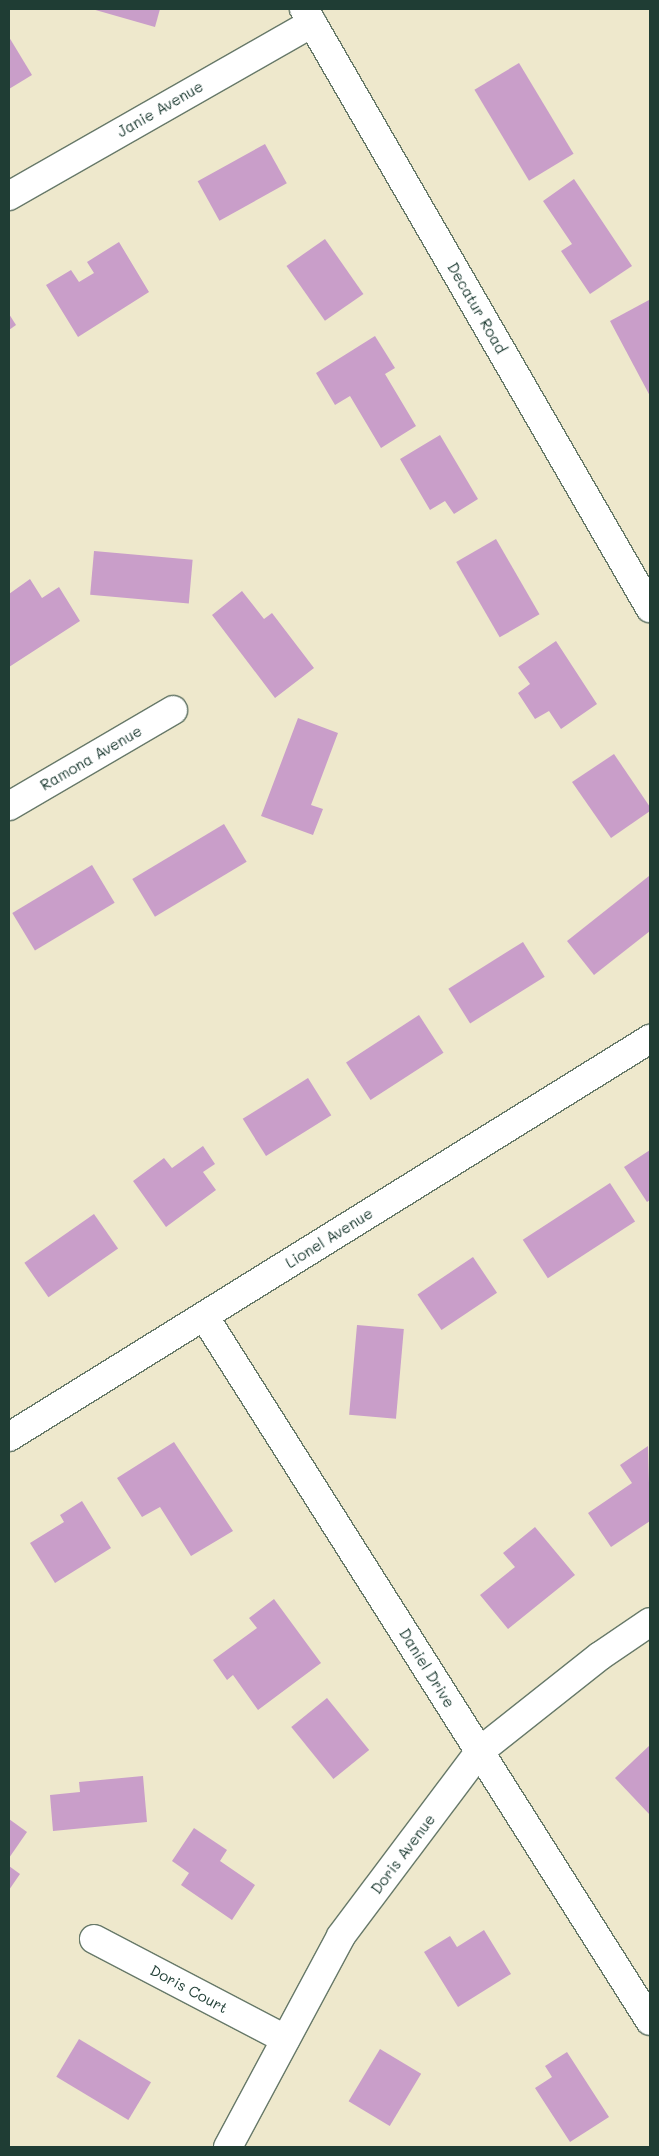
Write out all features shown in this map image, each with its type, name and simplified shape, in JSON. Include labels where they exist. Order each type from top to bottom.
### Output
[{"type":"street","name":"Janie Avenue","points":[[9,196],[308,16]]},
{"type":"street","name":"Decatur Road","points":[[308,16],[650,608]]},
{"type":"street","name":"Ramona Avenue","points":[[9,806],[173,710]]},
{"type":"street","name":"Lionel Avenue","points":[[9,1436],[650,1039]]},
{"type":"street","name":"Daniel Drive","points":[[204,1316],[650,2021]]},
{"type":"street","name":"Doris Avenue","points":[[228,2147],[341,1936],[480,1752],[600,1656],[650,1622]]},
{"type":"street","name":"Doris Court","points":[[94,1939],[285,2039]]},
{"type":"building","points":[[92,9],[160,9],[155,27]]},
{"type":"building","points":[[9,37],[32,75],[9,89]]},
{"type":"building","points":[[519,63],[574,154],[529,181],[474,90]]},
{"type":"building","points":[[265,144],[287,183],[219,221],[198,181]]},
{"type":"building","points":[[574,179],[632,266],[590,294],[561,251],[572,244],[543,201]]},
{"type":"building","points":[[325,239],[363,294],[325,321],[286,266]]},
{"type":"building","points":[[119,242],[149,292],[78,337],[46,285],[71,270],[79,282],[94,273],[87,262]]},
{"type":"building","points":[[649,300],[650,303],[650,396],[610,321]]},
{"type":"building","points":[[9,314],[16,325],[9,330]]},
{"type":"building","points":[[375,336],[395,368],[385,374],[416,426],[381,448],[350,396],[335,405],[316,373]]},
{"type":"building","points":[[440,435],[478,499],[454,514],[445,501],[430,510],[400,459]]},
{"type":"building","points":[[496,539],[540,614],[500,637],[456,562]]},
{"type":"building","points":[[94,551],[193,560],[189,603],[90,595]]},
{"type":"building","points":[[30,579],[42,598],[59,587],[80,621],[9,667],[9,594]]},
{"type":"building","points":[[242,591],[264,619],[272,613],[314,668],[275,698],[212,615]]},
{"type":"building","points":[[556,641],[597,704],[561,729],[549,711],[535,719],[518,693],[530,684],[518,667]]},
{"type":"building","points":[[298,718],[338,733],[311,805],[323,809],[313,835],[261,816]]},
{"type":"building","points":[[614,754],[650,807],[650,811],[611,838],[572,782]]},
{"type":"building","points":[[224,824],[247,862],[155,917],[132,879]]},
{"type":"building","points":[[92,865],[115,903],[35,951],[12,913]]},
{"type":"building","points":[[649,876],[650,931],[594,975],[567,941]]},
{"type":"building","points":[[523,942],[545,977],[470,1023],[448,989]]},
{"type":"building","points":[[419,1015],[444,1053],[371,1100],[346,1062]]},
{"type":"building","points":[[308,1078],[331,1115],[266,1156],[243,1119]]},
{"type":"building","points":[[203,1146],[215,1164],[203,1172],[216,1190],[166,1227],[133,1181],[164,1158],[172,1168]]},
{"type":"building","points":[[650,1150],[650,1200],[647,1202],[624,1167]]},
{"type":"building","points":[[610,1183],[635,1222],[548,1278],[523,1240]]},
{"type":"building","points":[[94,1214],[118,1248],[48,1297],[24,1263]]},
{"type":"building","points":[[473,1257],[497,1293],[441,1330],[417,1294]]},
{"type":"building","points":[[357,1325],[404,1329],[396,1419],[349,1415]]},
{"type":"building","points":[[174,1442],[233,1531],[191,1556],[160,1507],[142,1517],[117,1478]]},
{"type":"building","points":[[648,1446],[650,1521],[611,1547],[588,1513],[632,1483],[620,1465]]},
{"type":"building","points":[[82,1501],[111,1548],[55,1583],[30,1543],[64,1522],[60,1515]]},
{"type":"building","points":[[535,1527],[575,1575],[508,1629],[480,1595],[515,1567],[503,1553]]},
{"type":"building","points":[[274,1599],[321,1663],[258,1710],[233,1675],[227,1680],[213,1660],[257,1628],[249,1618]]},
{"type":"building","points":[[327,1698],[369,1750],[333,1779],[291,1727]]},
{"type":"building","points":[[650,1745],[650,1815],[615,1778]]},
{"type":"building","points":[[143,1776],[147,1822],[53,1831],[50,1795],[80,1792],[79,1782]]},
{"type":"building","points":[[9,1819],[27,1832],[9,1858]]},
{"type":"building","points":[[194,1828],[227,1850],[220,1861],[255,1885],[232,1920],[181,1885],[189,1873],[172,1861]]},
{"type":"building","points":[[9,1866],[20,1874],[9,1890]]},
{"type":"building","points":[[484,1930],[511,1974],[458,2007],[424,1952],[450,1936],[457,1947]]},
{"type":"building","points":[[79,2039],[151,2082],[128,2120],[56,2077]]},
{"type":"building","points":[[380,2049],[421,2074],[390,2126],[349,2101]]},
{"type":"building","points":[[567,2052],[609,2117],[570,2142],[535,2088],[552,2077],[545,2066]]}]
